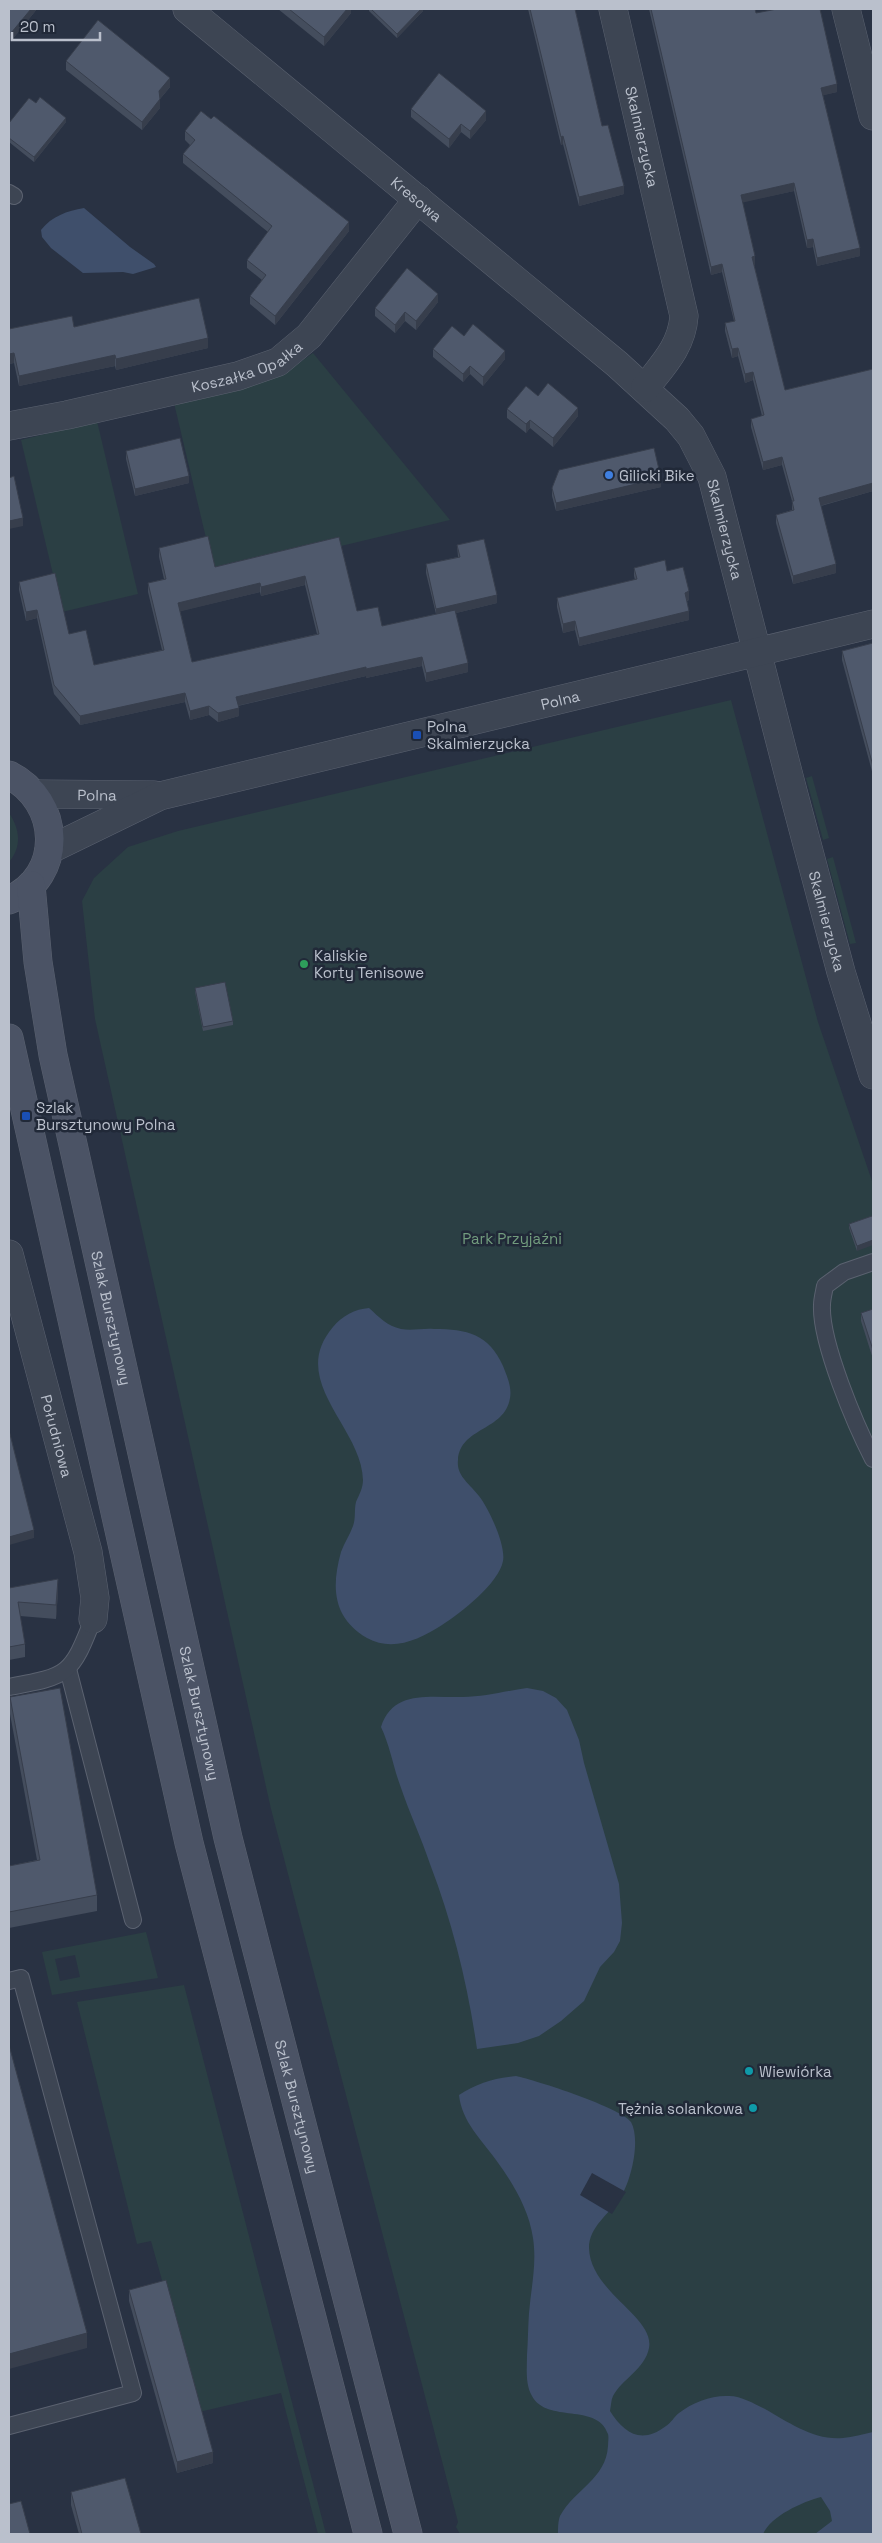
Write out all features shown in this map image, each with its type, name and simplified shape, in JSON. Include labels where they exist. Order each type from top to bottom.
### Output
[{"type":"main road","points":[[9,775],[34,794],[44,810],[50,828],[49,850],[43,868],[20,893]]},
{"type":"main road","name":"Szlak Bursztynowy","points":[[20,893],[36,946],[52,1055],[213,1772],[408,2534]]},
{"type":"main road","points":[[9,1038],[189,1843],[368,2534]]},
{"type":"street","name":"Kresowa","points":[[187,9],[645,388]]},
{"type":"street","name":"Skalmierzycka","points":[[613,9],[684,316],[681,338],[676,349],[645,388],[691,436],[712,477],[841,972],[873,1075]]},
{"type":"street","points":[[846,9],[873,116]]},
{"type":"street","name":"Koszałka Opałka","points":[[9,426],[67,415],[238,376],[278,362],[309,336],[418,200]]},
{"type":"street","name":"Polna","points":[[49,850],[160,796],[873,624]]},
{"type":"street","name":"Polna","points":[[34,794],[160,796]]},
{"type":"street","name":"Południowa","points":[[9,1254],[88,1552],[95,1598],[93,1619]]},
{"type":"lane","points":[[873,1262],[844,1272],[825,1286],[822,1306],[827,1338],[856,1426],[873,1459]]},
{"type":"lane","points":[[9,1687],[45,1680],[68,1669],[78,1656],[93,1619]]},
{"type":"lane","points":[[68,1669],[133,1920]]},
{"type":"lane","points":[[9,1981],[21,1978],[133,2393],[9,2426]]},
{"type":"green space","points":[[313,353],[450,520],[215,576],[174,403],[269,380],[286,372]]},
{"type":"green space","points":[[97,421],[138,594],[62,612],[21,440]]},
{"type":"green space","name":"Park Przyjaźni","points":[[731,700],[818,1022],[873,1184],[873,2534],[460,2534],[456,2527],[458,2522],[271,1809],[95,1019],[82,901],[94,878],[128,847],[178,831]]},
{"type":"green space","points":[[812,776],[829,838],[823,840],[806,778]]},
{"type":"green space","points":[[9,813],[15,825],[18,844],[9,862]]},
{"type":"green space","points":[[833,857],[856,943],[850,944],[827,859]]},
{"type":"green space","points":[[146,1932],[158,1978],[52,1995],[42,1952]],"holes":[[[75,1955],[80,1977],[60,1981],[55,1959]]]},
{"type":"green space","points":[[184,1985],[326,2534],[318,2534],[281,2393],[199,2412],[151,2241],[137,2244],[77,2002]]},
{"type":"water","points":[[84,208],[156,267],[133,274],[123,272],[83,273],[51,248],[42,237],[41,230],[45,225],[60,215]]},
{"type":"water","points":[[369,1308],[396,1328],[409,1330],[457,1330],[467,1332],[484,1340],[497,1355],[503,1366],[510,1390],[510,1398],[506,1409],[500,1417],[466,1441],[461,1449],[458,1460],[461,1475],[479,1496],[496,1527],[503,1554],[500,1570],[478,1597],[450,1620],[415,1639],[396,1644],[376,1642],[356,1630],[347,1621],[338,1601],[336,1578],[338,1565],[341,1552],[353,1526],[356,1502],[362,1489],[363,1480],[360,1460],[330,1404],[322,1385],[318,1366],[321,1347],[333,1327],[349,1314]]},
{"type":"water","points":[[527,1688],[543,1691],[556,1698],[567,1710],[579,1740],[619,1884],[622,1923],[620,1941],[614,1952],[600,1967],[584,2001],[561,2021],[539,2036],[518,2043],[477,2049],[469,2002],[453,1932],[381,1727],[394,1706],[414,1698],[471,1697]]},
{"type":"water","points":[[516,2076],[541,2083],[612,2109],[631,2122],[634,2130],[635,2150],[628,2182],[616,2204],[596,2227],[590,2240],[589,2248],[592,2264],[600,2278],[642,2325],[648,2337],[649,2348],[643,2362],[622,2384],[612,2398],[610,2411],[615,2419],[634,2434],[649,2435],[666,2426],[684,2409],[696,2403],[709,2398],[729,2396],[739,2397],[765,2409],[792,2425],[822,2437],[843,2438],[873,2432],[873,2534],[815,2534],[832,2521],[830,2511],[821,2497],[796,2506],[780,2516],[767,2527],[763,2534],[558,2534],[560,2516],[602,2467],[608,2446],[608,2434],[602,2424],[594,2418],[560,2412],[539,2404],[532,2396],[528,2386],[528,2324],[534,2257],[531,2228],[524,2207],[514,2187],[468,2122],[459,2095],[472,2087],[486,2082]]},
{"type":"pier","points":[[592,2173],[626,2192],[612,2214],[580,2195]]},
{"type":"building","points":[[9,9],[31,9],[11,33],[9,31]]},
{"type":"building","points":[[289,9],[347,9],[324,37]]},
{"type":"building","points":[[371,9],[421,9],[397,34]]},
{"type":"building","points":[[530,9],[575,9],[602,126],[608,125],[624,186],[579,197],[563,136],[561,137]]},
{"type":"building","points":[[651,9],[755,9],[756,13],[777,9],[820,9],[837,84],[821,88],[860,248],[817,258],[813,239],[807,240],[794,183],[741,195],[755,256],[752,257],[785,390],[873,369],[873,483],[819,498],[836,564],[793,576],[776,515],[794,510],[792,501],[794,501],[782,457],[763,462],[751,419],[764,415],[753,372],[745,374],[738,348],[732,349],[725,323],[735,321],[722,264],[711,267]]},
{"type":"building","points":[[98,20],[170,78],[159,91],[160,99],[142,122],[66,61]]},
{"type":"building","points":[[439,73],[486,111],[470,131],[461,124],[449,139],[411,109]]},
{"type":"building","points":[[40,97],[66,118],[34,157],[9,138],[9,123],[29,98],[36,103]]},
{"type":"building","points":[[201,111],[211,119],[214,116],[349,222],[275,316],[250,296],[266,275],[247,260],[272,226],[183,154],[195,140],[185,131]]},
{"type":"building","points":[[407,268],[438,294],[416,321],[405,312],[395,325],[375,308]]},
{"type":"building","points":[[199,298],[208,338],[116,359],[115,355],[19,376],[14,353],[9,354],[9,329],[72,316],[74,327]]},
{"type":"building","points":[[473,324],[505,351],[483,377],[470,366],[463,374],[433,349],[452,326],[464,336]]},
{"type":"building","points":[[548,383],[578,408],[553,438],[530,420],[526,424],[507,409],[526,386],[538,396]]},
{"type":"building","points":[[180,438],[189,476],[135,489],[126,451]]},
{"type":"building","points":[[654,448],[661,478],[556,503],[552,488],[559,470]]},
{"type":"building","points":[[14,476],[23,518],[9,521],[9,478]]},
{"type":"building","points":[[208,536],[215,567],[339,537],[357,611],[378,607],[382,626],[455,610],[468,663],[426,673],[422,657],[366,669],[366,667],[236,697],[239,708],[218,713],[209,706],[190,711],[185,693],[80,716],[54,685],[37,610],[26,612],[19,582],[55,573],[69,634],[86,630],[94,665],[164,650],[148,583],[166,579],[159,548]],"holes":[[[305,576],[319,634],[192,662],[178,603],[260,583],[261,587]]]},
{"type":"building","points":[[484,539],[497,595],[436,609],[426,564],[460,557],[457,545]]},
{"type":"building","points":[[665,560],[667,571],[683,567],[689,591],[685,593],[689,611],[579,638],[575,621],[563,624],[557,598],[637,579],[634,568]]},
{"type":"building","points":[[873,643],[873,766],[842,651]]},
{"type":"building","points":[[225,982],[233,1021],[203,1027],[195,988]]},
{"type":"building","points":[[872,1216],[873,1240],[857,1246],[849,1224]]},
{"type":"building","points":[[873,1309],[873,1350],[861,1313]]},
{"type":"building","points":[[9,1430],[34,1530],[9,1537]]},
{"type":"building","points":[[58,1579],[56,1605],[18,1602],[25,1644],[9,1647],[9,1588]]},
{"type":"building","points":[[60,1688],[97,1895],[9,1912],[9,1866],[40,1860],[10,1697]]},
{"type":"building","points":[[9,2045],[87,2333],[9,2354]]},
{"type":"building","points":[[166,2280],[213,2452],[177,2462],[129,2290]]},
{"type":"building","points":[[125,2478],[141,2534],[82,2534],[71,2492]]},
{"type":"building","points":[[21,2501],[30,2534],[9,2534],[9,2504]]},
{"type":"place","name":"Gilicki Bike","points":[[609,475]]},
{"type":"place","name":"Polna Skalmierzycka","points":[[417,735]]},
{"type":"place","name":"Kaliskie Korty Tenisowe","points":[[304,964]]},
{"type":"place","name":"Szlak Bursztynowy Polna","points":[[26,1116]]},
{"type":"place","name":"Wiewiórka","points":[[749,2071]]},
{"type":"place","name":"Tężnia solankowa","points":[[753,2108]]}]
